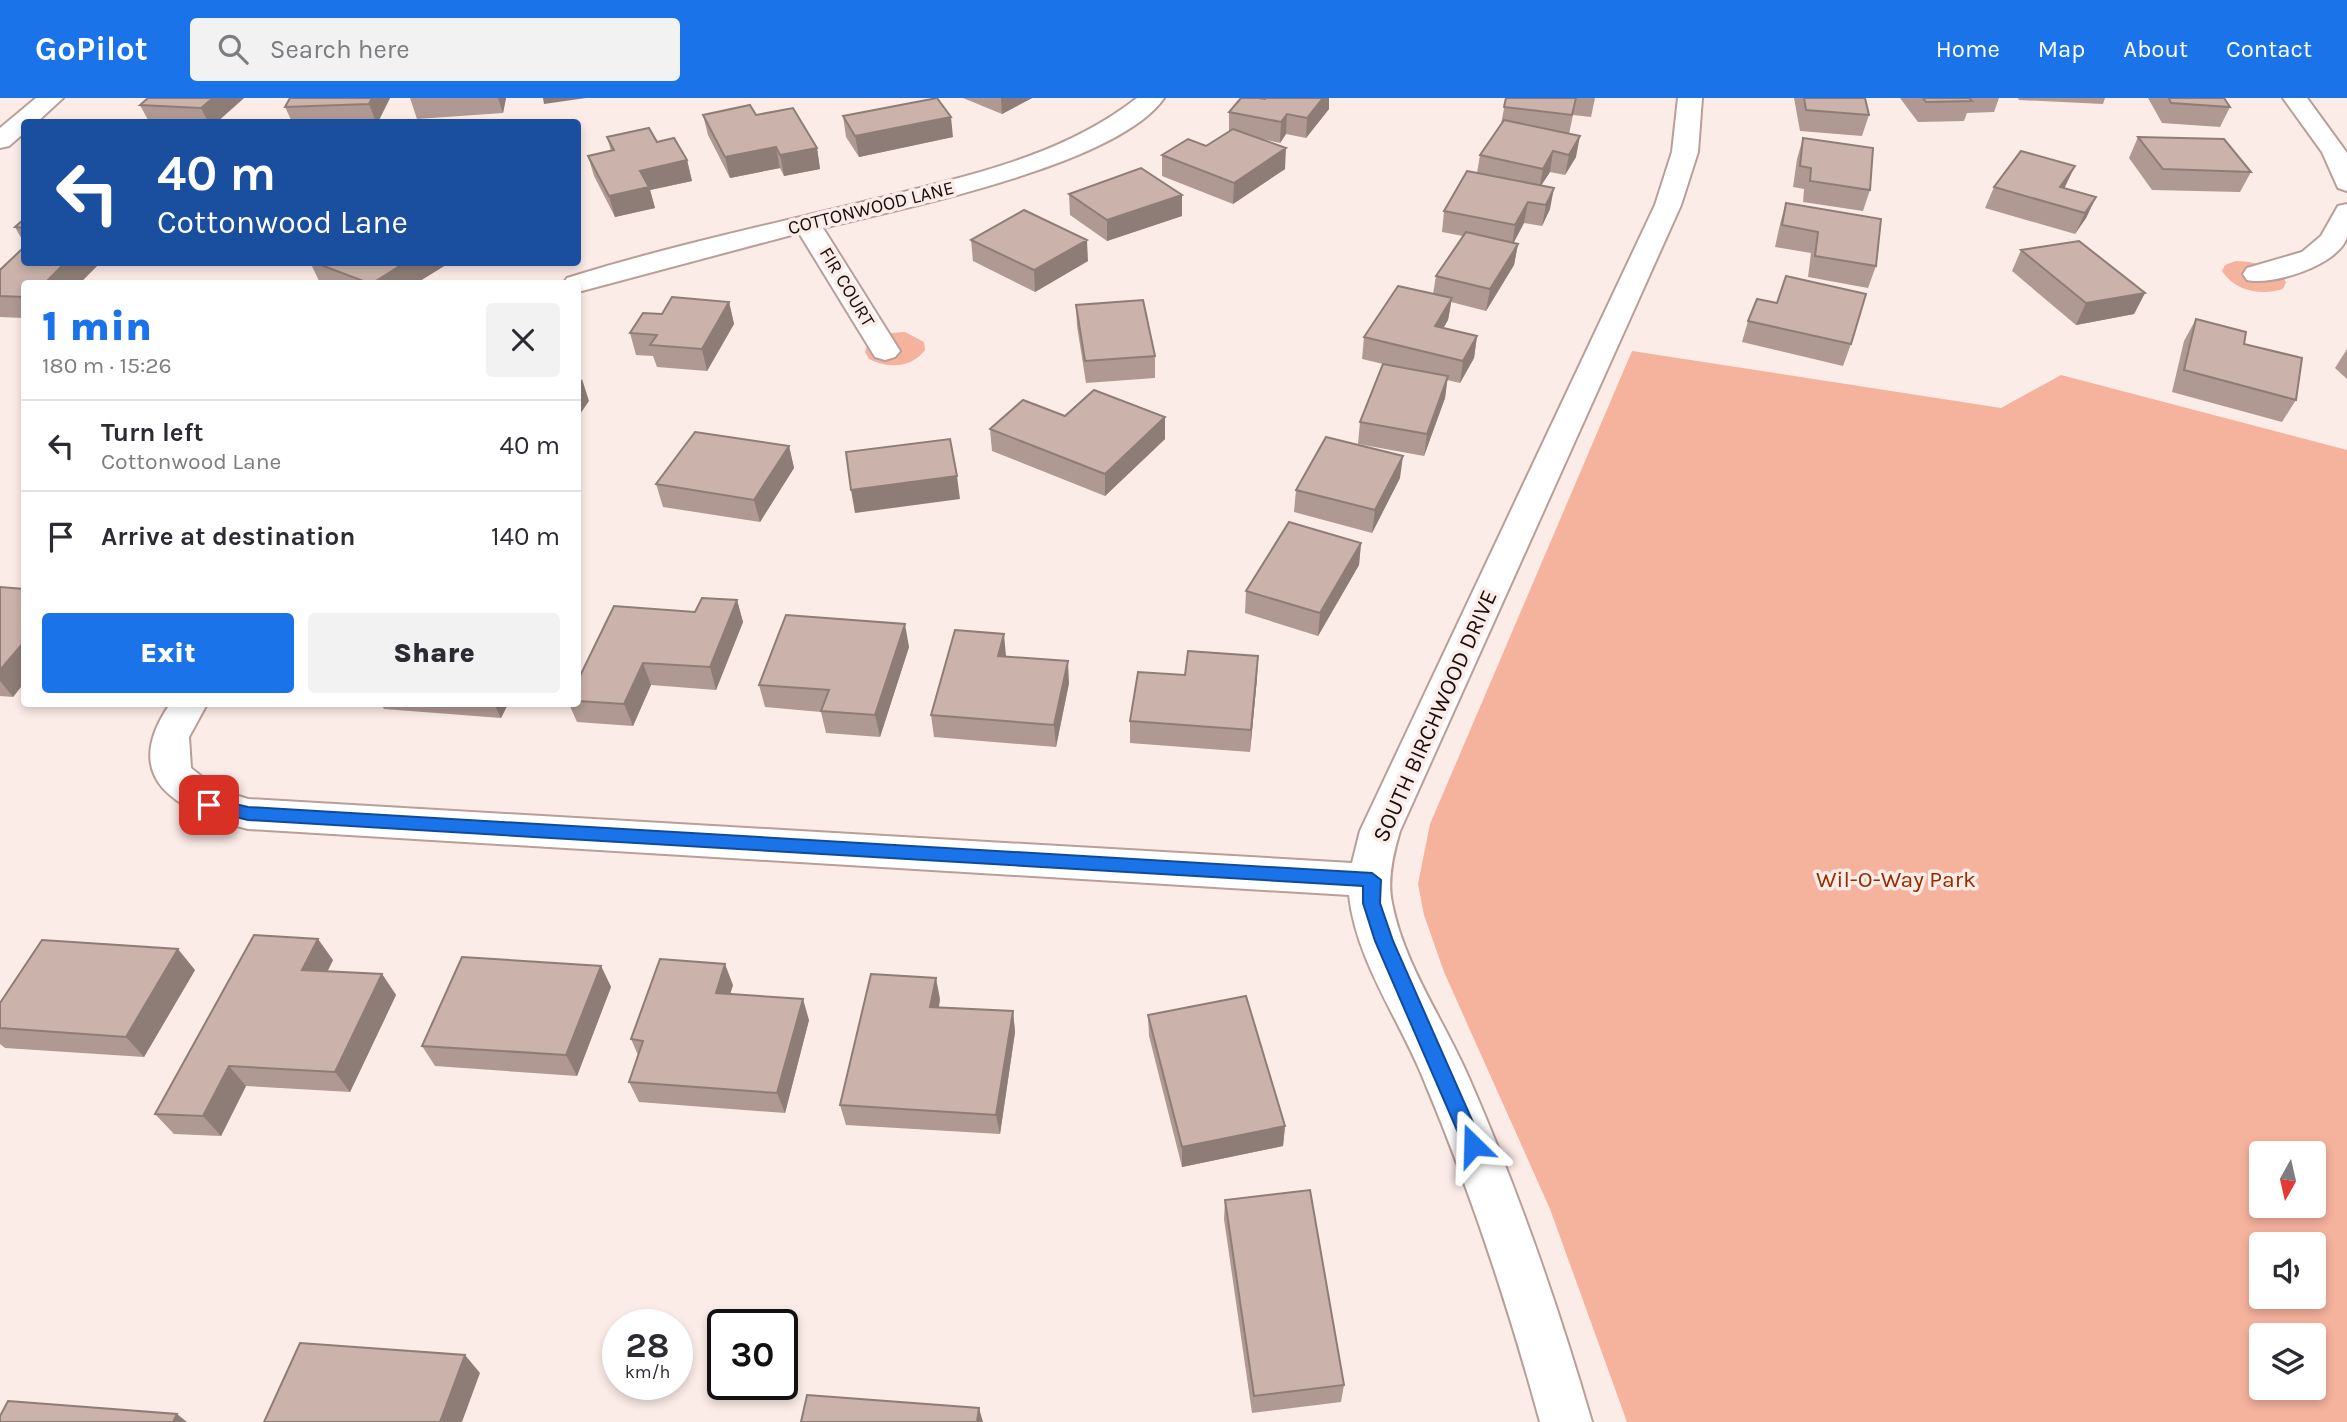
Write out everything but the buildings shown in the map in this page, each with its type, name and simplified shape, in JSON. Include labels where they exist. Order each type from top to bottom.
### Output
[{"type":"street","points":[[26,119],[51,98]]},
{"type":"street","name":"COTTONWOOD LANE","points":[[581,283],[949,189],[1035,163],[1114,125],[1152,98]]},
{"type":"street","name":"SOUTH BIRCHWOOD DRIVE","points":[[1566,1422],[1492,1191],[1445,1075],[1384,941],[1371,903],[1373,854],[1380,831],[1668,205],[1685,152],[1690,98]]},
{"type":"street","points":[[2295,98],[2334,152],[2347,183]]},
{"type":"street","points":[[0,141],[21,123]]},
{"type":"street","points":[[2258,274],[2306,263],[2339,232],[2347,212]]},
{"type":"street","name":"FIR COURT","points":[[807,224],[885,351]]},
{"type":"street","points":[[187,707],[169,739],[169,760],[180,784],[209,805],[248,814],[1372,880]]},
{"type":"green space","points":[[2236,261],[2270,268],[2286,282],[2283,289],[2257,292],[2234,283],[2222,271],[2225,265]]},
{"type":"green space","points":[[905,332],[924,342],[925,350],[919,356],[899,365],[869,359],[865,352],[868,343],[891,333]]},
{"type":"green space","name":"Wil-O-Way Park","points":[[1632,351],[2001,408],[2061,375],[2347,450],[2347,1422],[1627,1422],[1550,1209],[1444,972],[1424,915],[1418,884],[1430,824]]},
{"type":"route","points":[[209,805],[248,814],[1372,880],[1371,903],[1384,941],[1445,1075],[1473,1145]]}]
